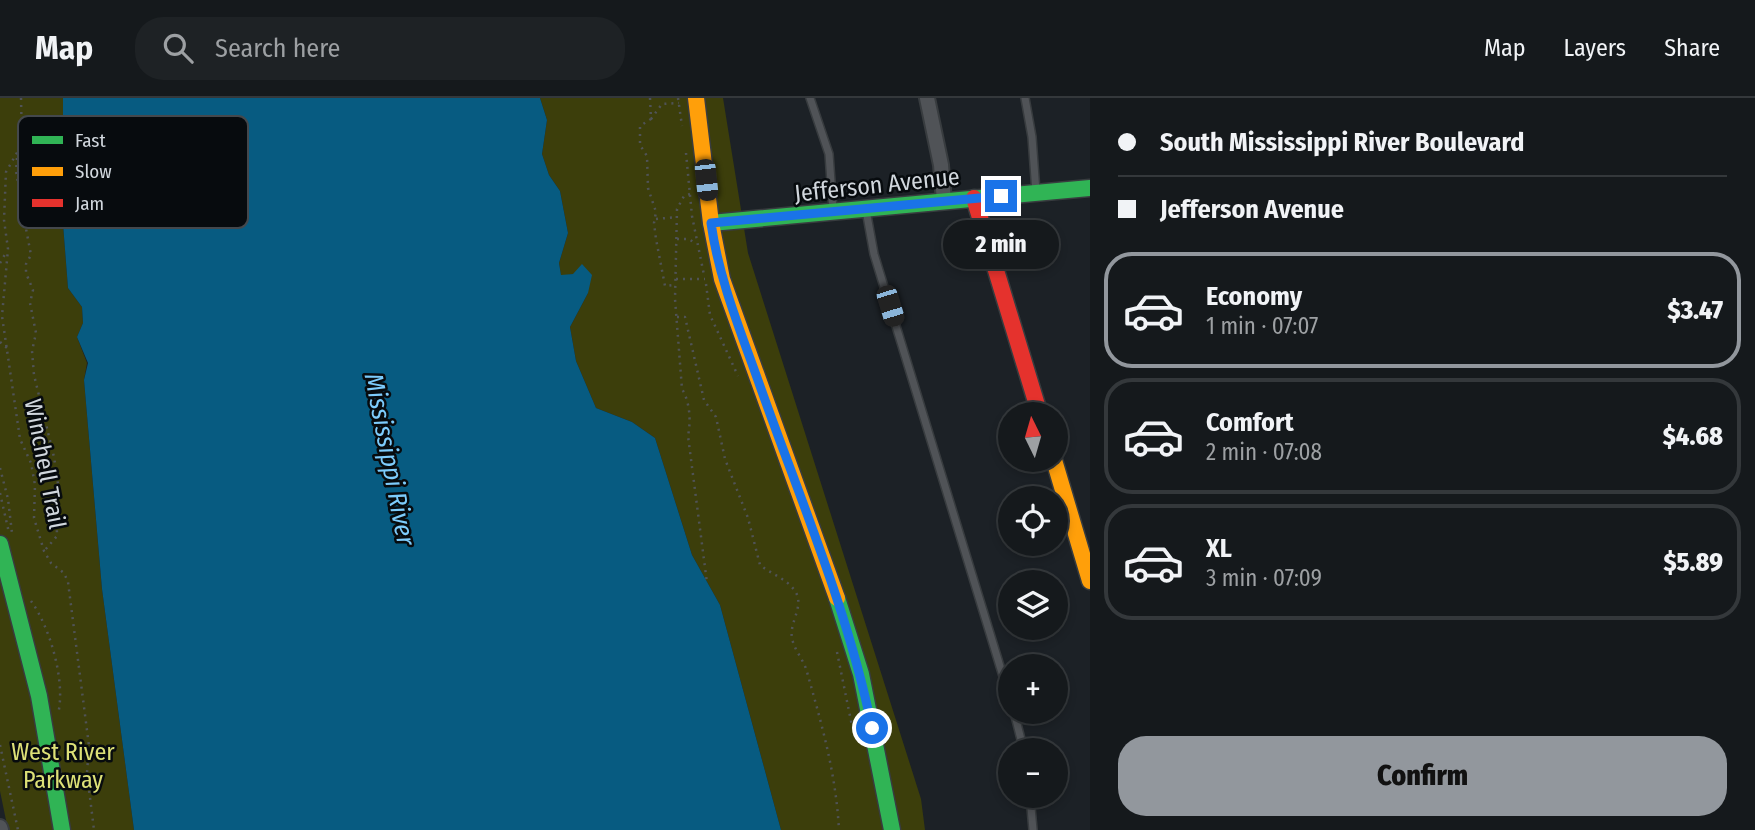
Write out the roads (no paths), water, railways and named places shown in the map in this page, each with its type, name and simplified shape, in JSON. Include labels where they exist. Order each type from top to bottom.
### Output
[{"type":"street","points":[[696,98],[711,223],[722,279],[826,564],[861,674],[892,830]]},
{"type":"street","points":[[927,98],[937,142],[944,201]]},
{"type":"street","name":"Jefferson Avenue","points":[[711,223],[1090,188]]},
{"type":"street","points":[[974,198],[1036,402]]},
{"type":"street","points":[[1058,472],[1090,581]]},
{"type":"street","points":[[6,543],[39,696],[62,830]]},
{"type":"lane","points":[[810,98],[829,154],[834,212]]},
{"type":"lane","points":[[1024,98],[1032,137],[1036,192]]},
{"type":"lane","points":[[866,209],[874,254],[998,660]]},
{"type":"lane","points":[[1031,808],[1033,830]]},
{"type":"water","name":"Mississippi River","points":[[63,98],[540,98],[547,120],[542,154],[549,175],[560,191],[568,233],[559,263],[561,275],[573,274],[582,264],[592,275],[588,293],[570,327],[576,361],[596,408],[632,422],[655,438],[692,555],[720,605],[781,830],[134,830],[102,589],[84,380],[88,363],[77,337],[83,323],[82,307],[68,288],[63,228],[248,228],[248,116],[63,116]]},
{"type":"park label","name":"West River Parkway","points":[[63,766]]}]
